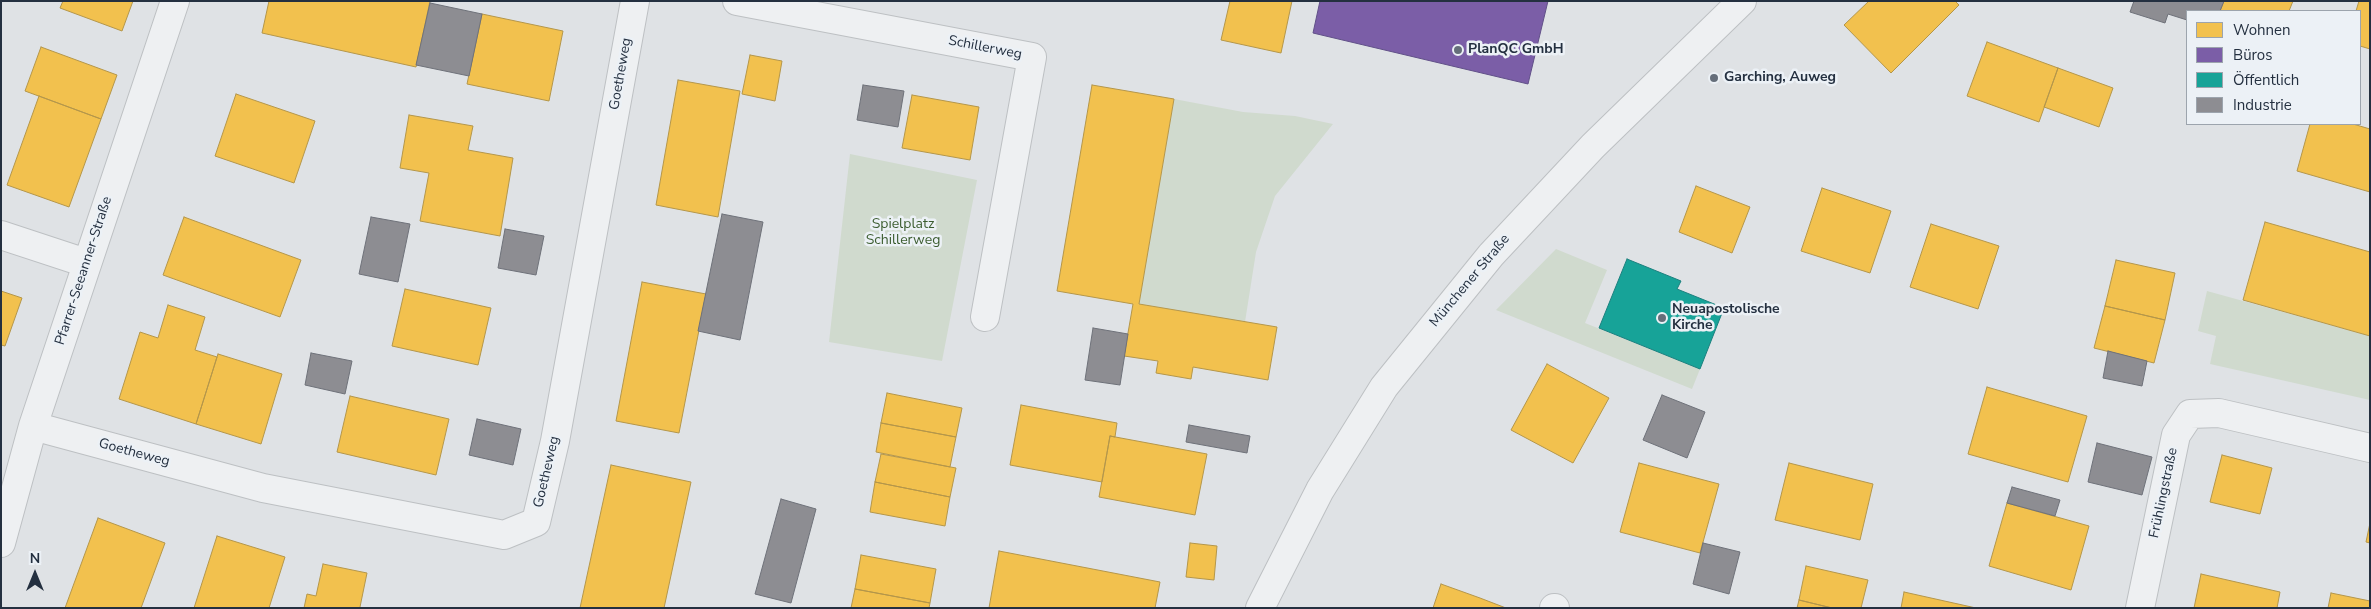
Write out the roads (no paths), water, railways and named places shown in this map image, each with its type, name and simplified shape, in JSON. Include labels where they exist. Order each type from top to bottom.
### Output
[{"type":"street","name":"Pfarrer-Seeanner-Straße","points":[[1,543],[33,426],[175,1]]},
{"type":"street","name":"Goetheweg","points":[[33,426],[263,488],[504,535],[536,522],[555,441],[635,1]]},
{"type":"street","name":"Schillerweg","points":[[737,1],[1032,58],[985,317]]},
{"type":"street","name":"Münchener Straße","points":[[1260,608],[1320,490],[1384,387],[1491,254],[1594,146],[1742,1]]},
{"type":"street","points":[[1,235],[86,263]]},
{"type":"street","name":"Frühlingstraße","points":[[2140,608],[2176,435],[2190,414],[2219,413],[2370,448]]},
{"type":"place","name":"PlanQC GmbH","points":[[1458,50]]},
{"type":"place","name":"Garching, Auweg","points":[[1714,78]]},
{"type":"place","name":"Neuapostolische Kirche","points":[[1662,318]]},
{"type":"park label","name":"Spielplatz Schillerweg","points":[[903,234]]}]
